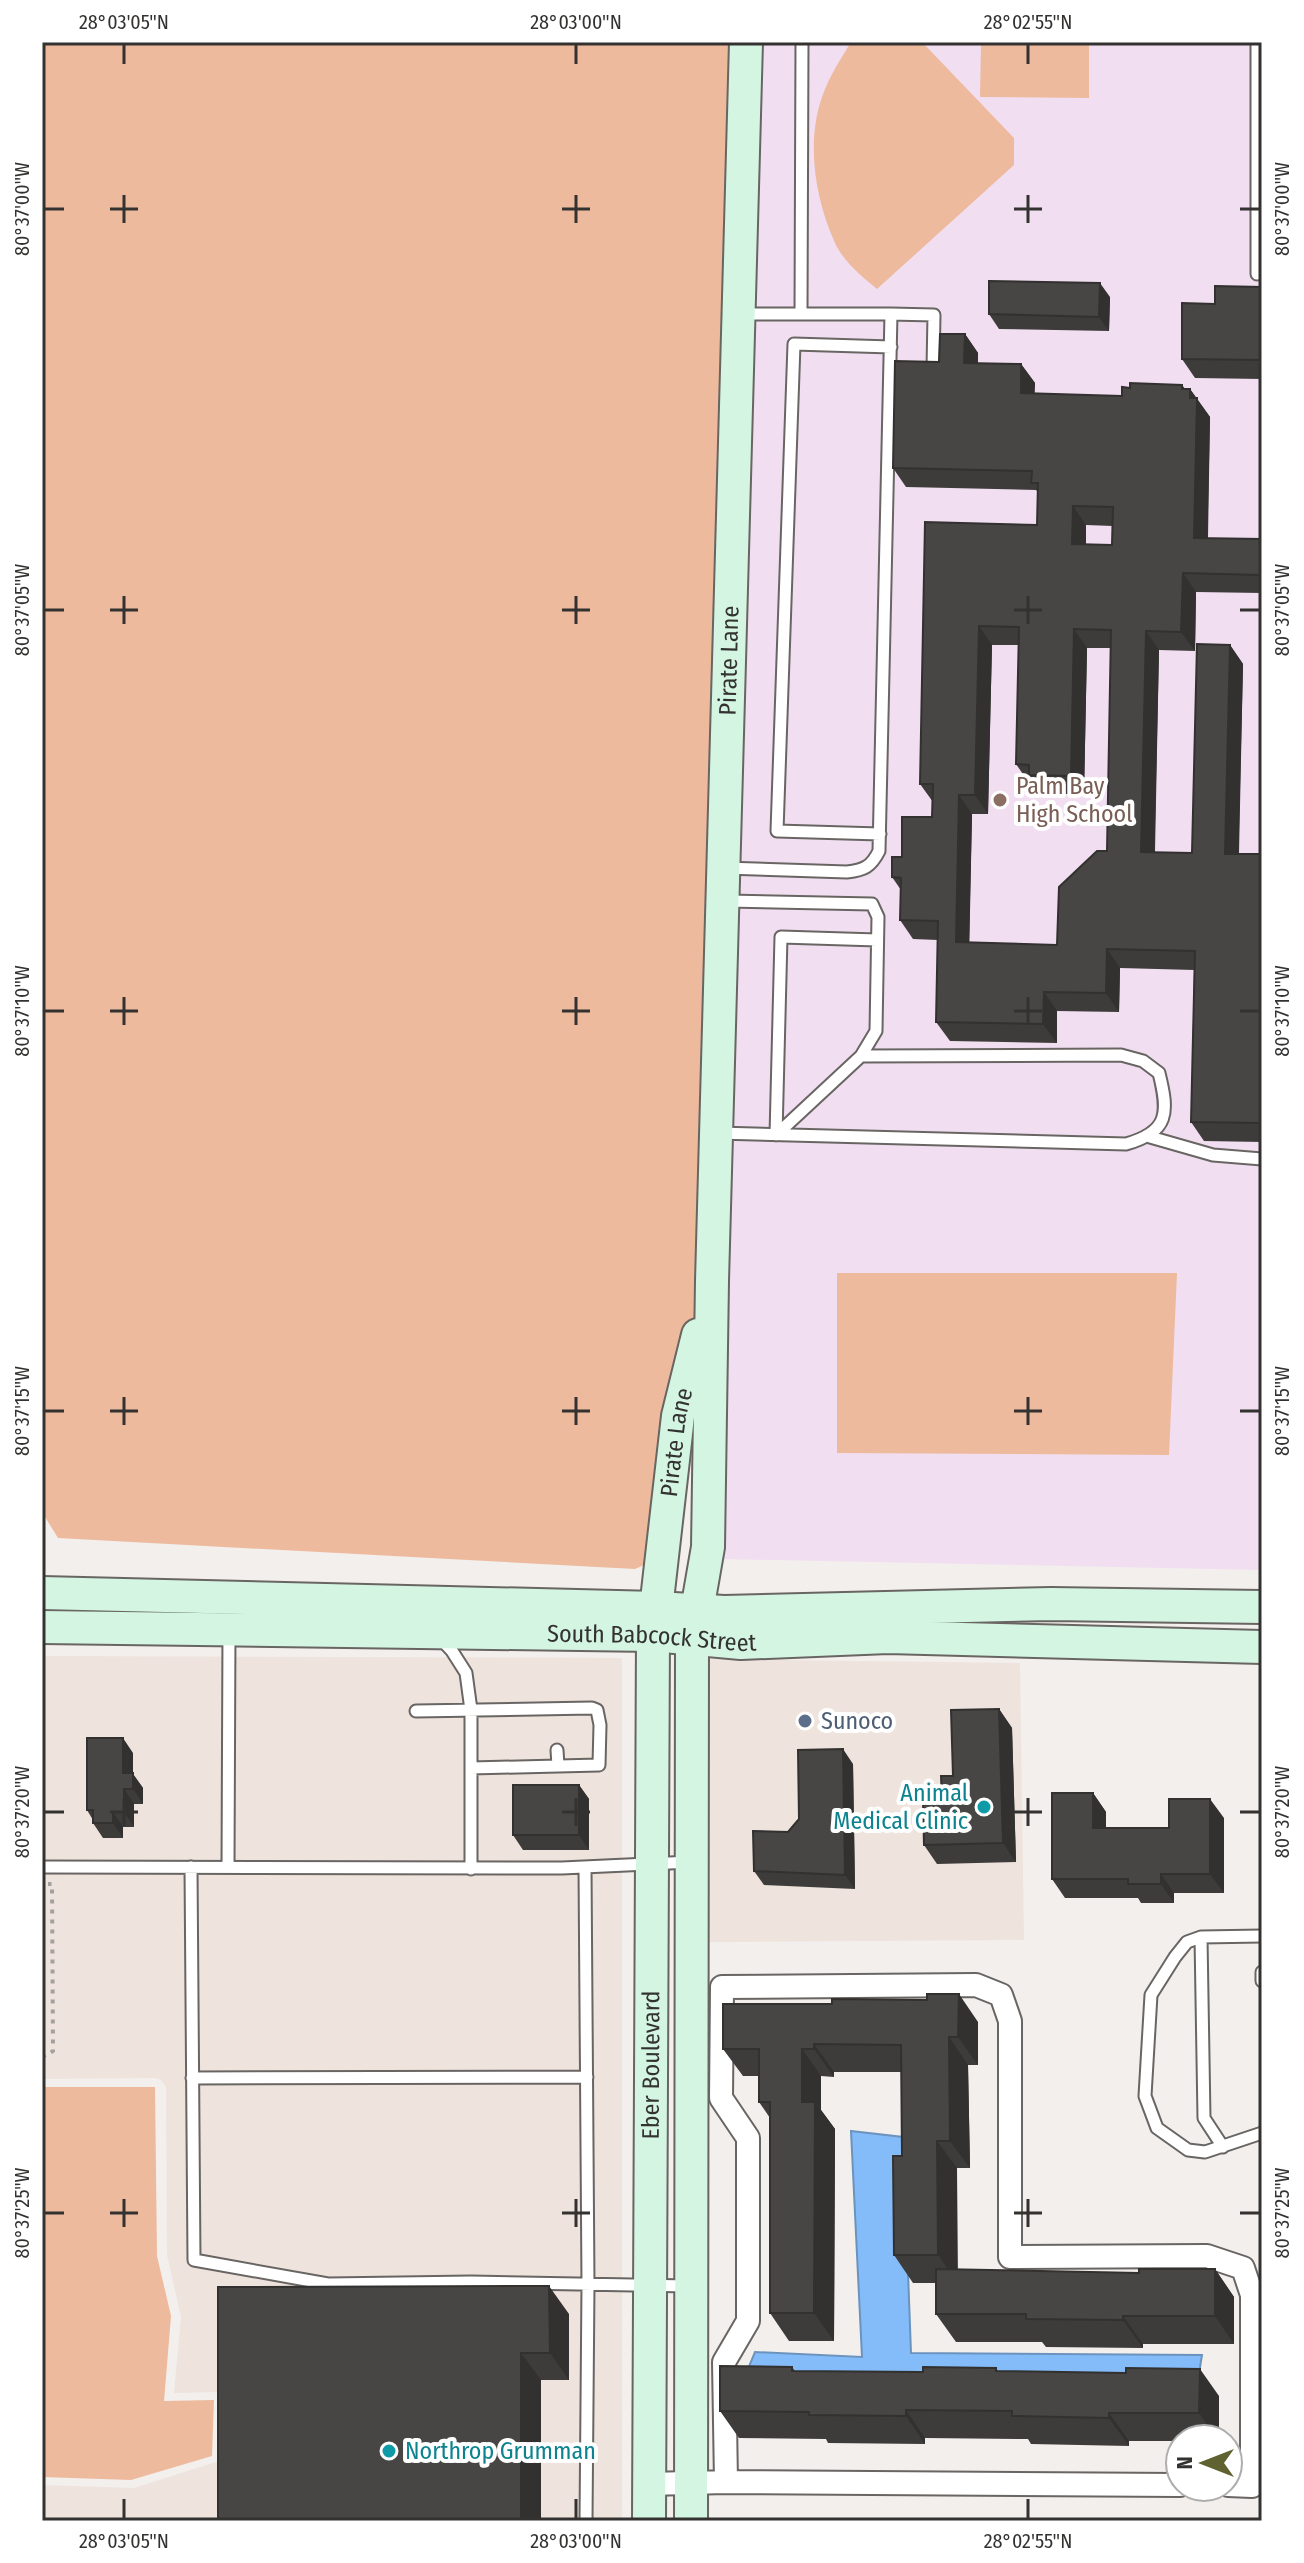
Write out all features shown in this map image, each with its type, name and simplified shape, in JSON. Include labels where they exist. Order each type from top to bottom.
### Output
[{"type":"street","name":"Pirate Lane","points":[[695,1624],[708,1547],[712,1281],[746,42]]},
{"type":"street","name":"Pirate Lane","points":[[655,1621],[678,1416],[712,1281]]},
{"type":"street","name":"South Babcock Street","points":[[42,1593],[695,1624],[1051,1604],[1262,1607]]},
{"type":"street","name":"South Babcock Street","points":[[42,1627],[434,1632],[655,1621]]},
{"type":"street","name":"Eber Boulevard","points":[[649,2521],[655,1621]]},
{"type":"street","name":"South Babcock Street","points":[[695,1624],[741,1643],[888,1637],[1262,1647]]},
{"type":"street","name":"Eber Boulevard","points":[[691,2521],[691,2286],[707,1987],[691,1862],[695,1624]]},
{"type":"street","points":[[726,2482],[724,2362],[748,2321],[748,2138],[721,2098],[707,1987],[976,1985],[1001,1995],[1010,2021],[1010,2257],[1207,2256],[1243,2268],[1252,2295],[1252,2486],[1244,2486]]},
{"type":"street","points":[[649,2484],[1164,2485]]},
{"type":"lane","points":[[801,314],[802,42]]},
{"type":"lane","points":[[1257,42],[1257,274]]},
{"type":"lane","points":[[738,314],[934,315],[933,368]]},
{"type":"lane","points":[[723,868],[862,871],[873,865],[879,851],[891,314]]},
{"type":"lane","points":[[880,834],[777,831],[794,344],[891,347]]},
{"type":"lane","points":[[722,901],[872,904],[878,917],[876,1031],[861,1056],[776,1135]]},
{"type":"lane","points":[[776,1135],[781,937],[877,940]]},
{"type":"lane","points":[[861,1056],[1121,1055],[1143,1061],[1159,1073],[1165,1098],[1162,1121],[1150,1137]]},
{"type":"lane","points":[[716,1133],[1126,1144],[1150,1137],[1213,1155],[1262,1159]]},
{"type":"lane","points":[[228,1867],[229,1629]]},
{"type":"lane","points":[[434,1632],[452,1651],[466,1673],[471,1710],[471,1869]]},
{"type":"lane","points":[[416,1711],[574,1715],[597,1710],[600,1725],[599,1765],[471,1768]]},
{"type":"lane","points":[[557,1750],[558,1766]]},
{"type":"lane","points":[[574,1751],[575,1766]]},
{"type":"lane","points":[[492,1753],[492,1768]]},
{"type":"lane","points":[[510,1753],[511,1767]]},
{"type":"lane","points":[[530,1753],[531,1767]]},
{"type":"lane","points":[[42,1867],[471,1869],[691,1862]]},
{"type":"lane","points":[[191,1867],[194,2260],[328,2284],[691,2286]]},
{"type":"lane","points":[[585,1867],[586,2521]]},
{"type":"lane","points":[[1262,1936],[1201,1937],[1187,1942],[1151,1995],[1145,2096],[1157,2128],[1188,2150],[1205,2152],[1262,2133]]},
{"type":"lane","points":[[1201,1937],[1204,2118],[1223,2147]]},
{"type":"lane","points":[[1262,1972],[1262,1981]]},
{"type":"lane","points":[[192,2078],[587,2077]]},
{"type":"path","points":[[42,1883],[52,1884],[53,2051],[42,2057]]},
{"type":"shaded area","points":[[42,42],[745,42],[712,1281],[662,1557],[635,1569],[58,1538],[42,1512]]},
{"type":"shaded area","name":"Palm Bay High School","points":[[758,42],[1262,42],[1262,1570],[720,1559]]},
{"type":"shaded area","points":[[851,42],[922,42],[1014,138],[1014,165],[877,289],[848,262],[835,243],[822,208],[815,171],[814,133],[822,97]]},
{"type":"shaded area","points":[[981,42],[1089,42],[1089,98],[980,97]]},
{"type":"shaded area","points":[[837,1273],[1177,1273],[1169,1455],[837,1453]]},
{"type":"shaded area","points":[[42,1656],[622,1658],[622,2521],[48,2521],[42,2518],[42,2485],[134,2488],[219,2461],[219,2392],[174,2393],[181,2317],[167,2255],[166,2087],[155,2078],[42,2079]]},
{"type":"shaded area","points":[[706,1659],[1020,1663],[1024,1940],[708,1942]]},
{"type":"shaded area","points":[[42,2087],[155,2087],[157,2256],[171,2316],[164,2401],[214,2400],[212,2456],[131,2480],[42,2477]]},
{"type":"water","points":[[851,2131],[903,2137],[911,2353],[1202,2355],[1196,2392],[745,2376],[755,2352],[862,2357]]},
{"type":"building","points":[[989,281],[1100,283],[1099,317],[989,314]]},
{"type":"building","points":[[1215,286],[1262,287],[1262,360],[1182,359],[1182,303],[1215,304]]},
{"type":"building","points":[[940,334],[965,334],[964,363],[1021,364],[1021,393],[1122,396],[1122,387],[1130,388],[1130,383],[1182,385],[1182,389],[1190,389],[1190,398],[1197,398],[1194,538],[1262,539],[1262,575],[1183,573],[1181,632],[1146,631],[1141,852],[1192,853],[1197,644],[1230,645],[1225,854],[1262,854],[1262,1123],[1191,1122],[1195,951],[1107,949],[1106,993],[1044,992],[1043,1024],[936,1022],[938,921],[900,920],[901,878],[892,877],[892,857],[902,857],[902,817],[932,817],[933,784],[920,784],[925,522],[1037,525],[1038,483],[1031,483],[1032,471],[893,468],[895,361],[939,362]],"holes":[[[1073,506],[1113,507],[1112,545],[1072,544]],[[979,626],[1019,627],[1016,764],[1029,765],[1029,775],[1071,776],[1074,629],[1111,630],[1107,851],[1097,851],[1059,887],[1057,945],[956,942],[959,795],[975,795]]]},
{"type":"building","name":"Animal Medical Clinic","points":[[999,1709],[1003,1843],[924,1845],[923,1800],[942,1800],[941,1776],[953,1776],[951,1710]]},
{"type":"building","points":[[87,1738],[123,1738],[123,1773],[133,1773],[133,1789],[124,1789],[124,1812],[113,1812],[113,1823],[93,1823],[93,1810],[87,1810]]},
{"type":"building","points":[[843,1749],[845,1875],[754,1871],[753,1831],[788,1832],[799,1819],[798,1750]]},
{"type":"building","points":[[513,1785],[579,1785],[579,1835],[513,1835]]},
{"type":"building","points":[[1052,1793],[1093,1793],[1093,1828],[1169,1828],[1169,1799],[1210,1799],[1210,1874],[1161,1874],[1161,1884],[1128,1884],[1128,1879],[1052,1879]]},
{"type":"building","points":[[927,1994],[959,1994],[958,2037],[949,2037],[950,2141],[937,2141],[938,2255],[894,2255],[893,2156],[902,2156],[901,2045],[814,2044],[814,2049],[802,2049],[802,2102],[815,2102],[814,2313],[770,2313],[770,2102],[759,2102],[759,2049],[723,2049],[723,2004],[832,2004],[832,1999],[927,2000]]},
{"type":"building","points":[[936,2269],[1139,2273],[1139,2269],[1215,2269],[1215,2316],[1123,2316],[1123,2320],[1026,2319],[1026,2314],[936,2314]]},
{"type":"building","name":"Northrop Grumman","points":[[549,2286],[550,2353],[521,2353],[521,2521],[218,2521],[218,2287]]},
{"type":"building","points":[[720,2366],[792,2367],[792,2371],[923,2372],[923,2367],[1126,2373],[1126,2368],[1200,2369],[1199,2413],[1109,2413],[1109,2418],[1012,2416],[1012,2411],[906,2410],[906,2416],[720,2411]]},
{"type":"place","name":"Palm Bay High School","points":[[1000,800]]},
{"type":"place","name":"Sunoco","points":[[805,1721]]},
{"type":"place","name":"Animal Medical Clinic","points":[[984,1807]]},
{"type":"place","name":"Northrop Grumman","points":[[389,2451]]}]
